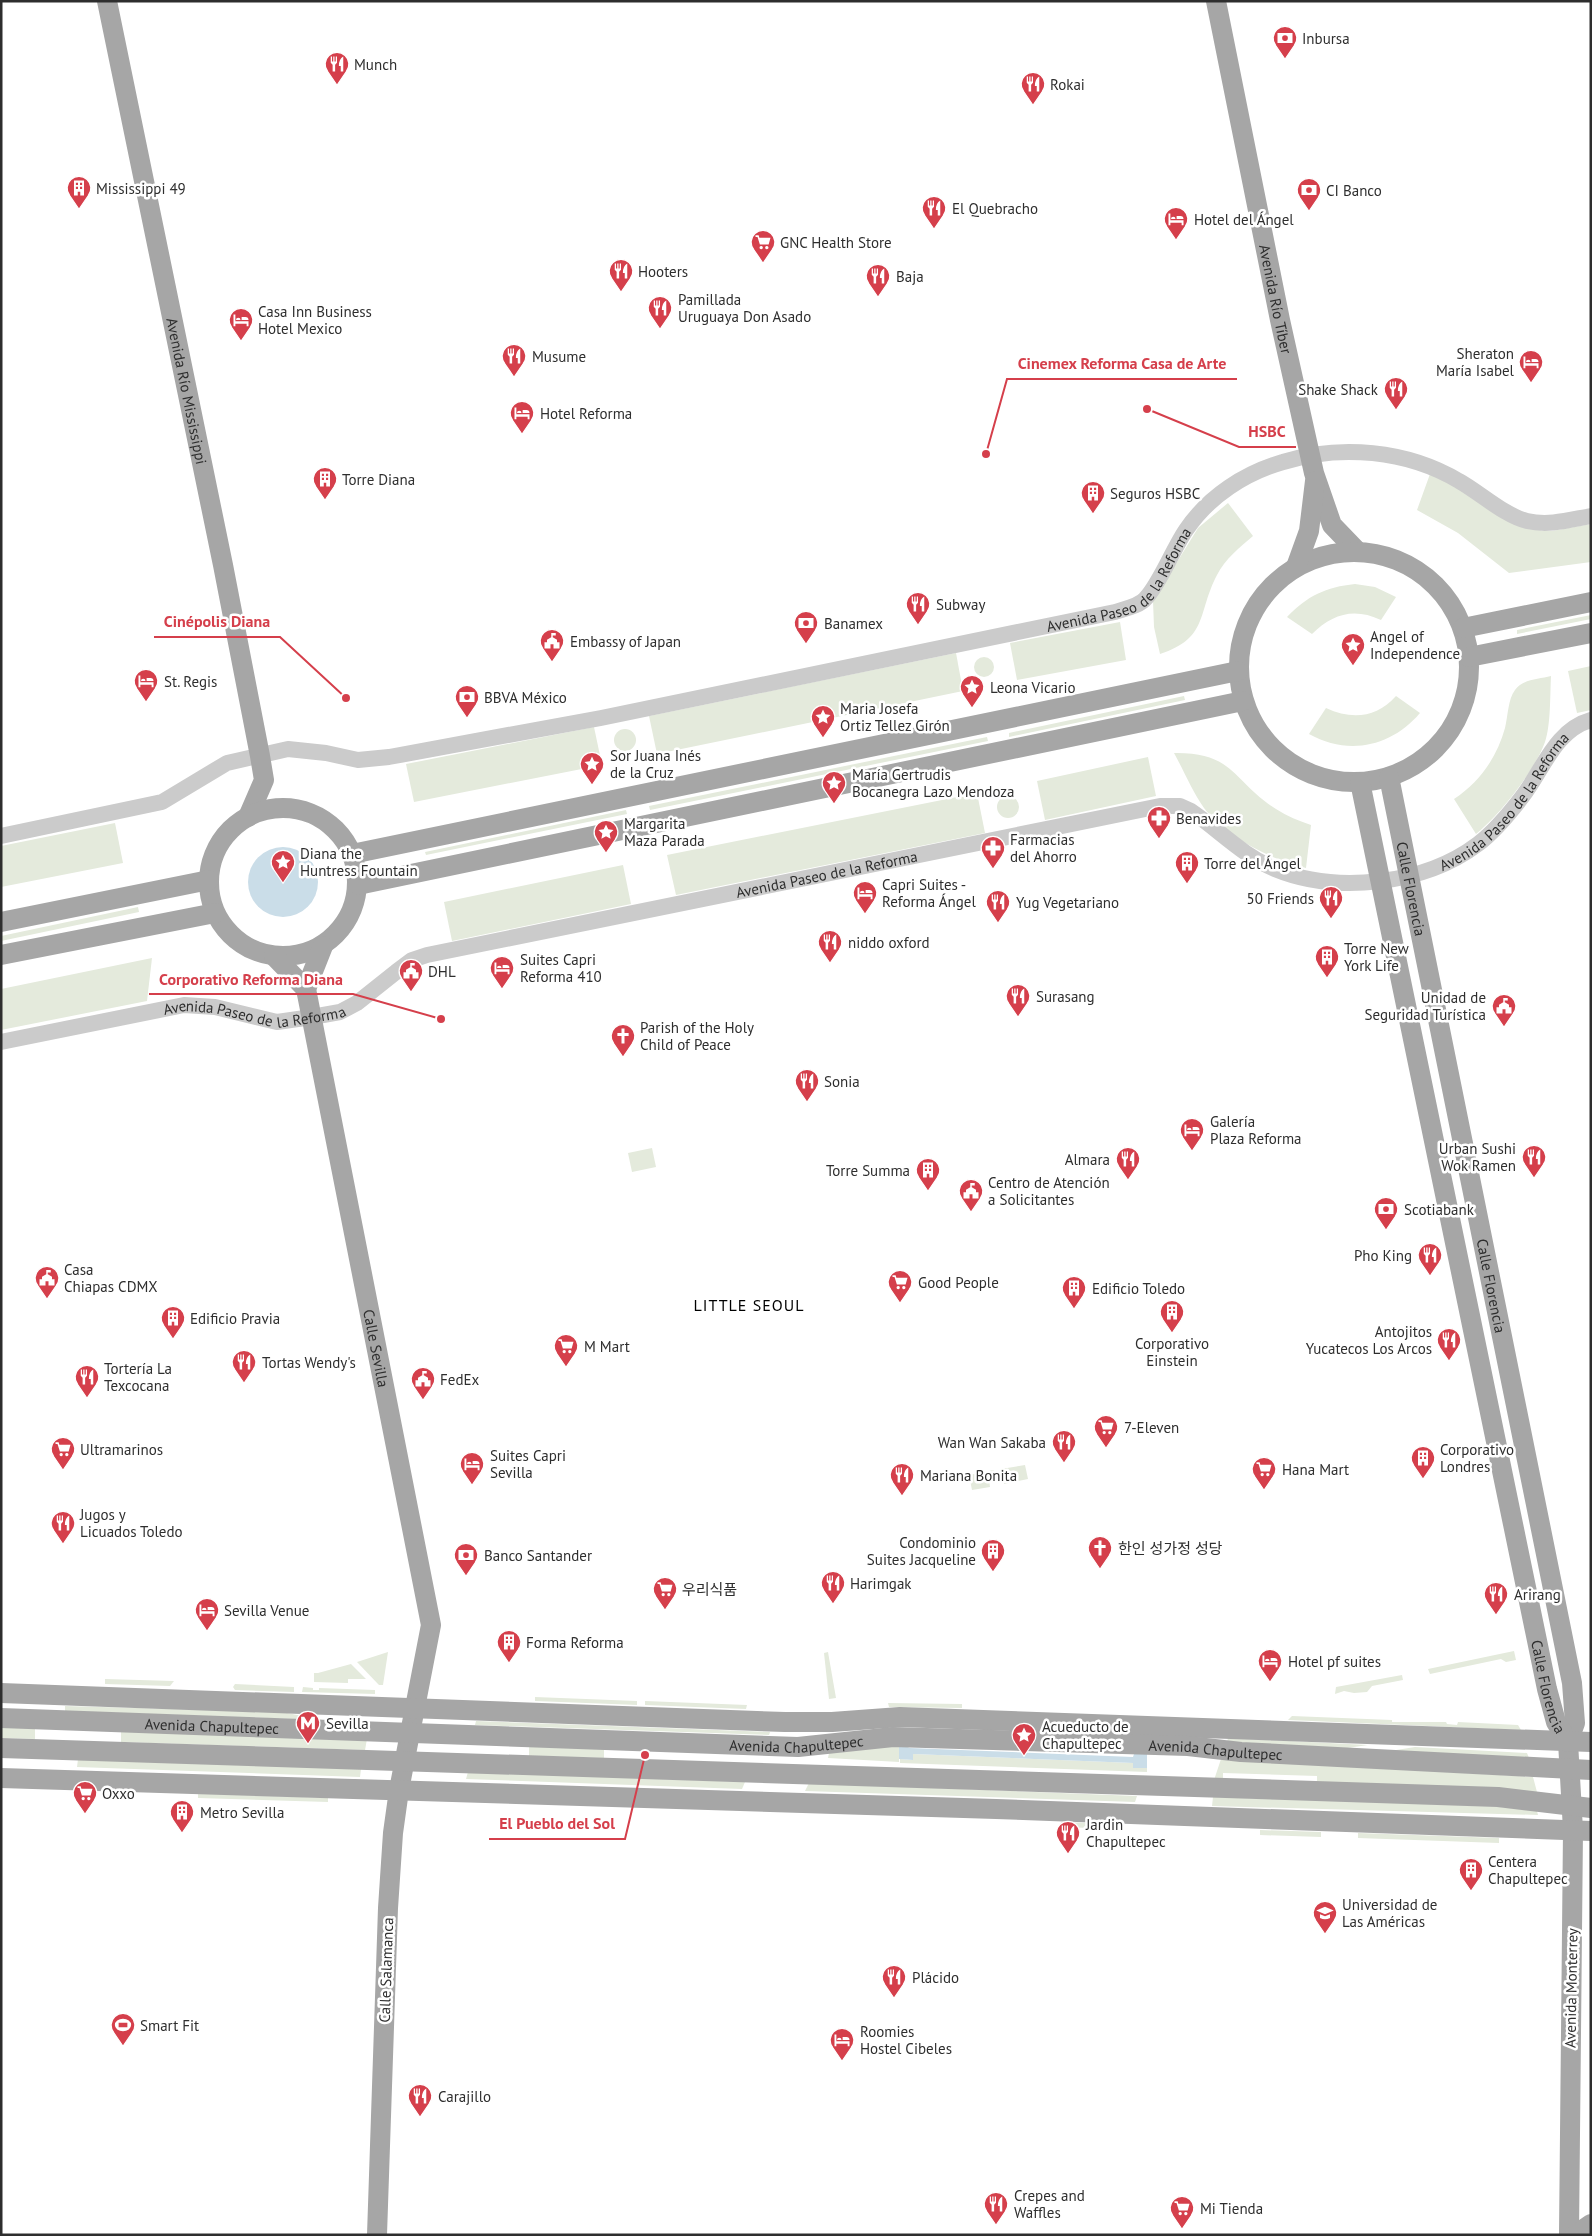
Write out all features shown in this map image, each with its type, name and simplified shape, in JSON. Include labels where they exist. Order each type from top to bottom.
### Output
[{"type":"main road","name":"Avenida Río Mississippi","points":[[107,1],[224,564],[264,780]]},
{"type":"main road","name":"Avenida Río Tíber","points":[[1216,1],[1280,320],[1310,455],[1332,525],[1358,552]]},
{"type":"main road","name":"Avenida Río Tíber","points":[[1296,567],[1308,531],[1316,478]]},
{"type":"main road","points":[[1358,552],[1395,559],[1428,579],[1452,606],[1463,628],[1469,657],[1468,686],[1455,724],[1430,754],[1414,766],[1389,776],[1360,782],[1324,778],[1291,764],[1263,739],[1253,724],[1244,701],[1238,671],[1239,652],[1249,617],[1270,587],[1296,567],[1328,554],[1358,552]]},
{"type":"main road","points":[[1463,628],[1591,602]]},
{"type":"main road","points":[[1469,657],[1591,633]]},
{"type":"main road","points":[[352,854],[1238,671]]},
{"type":"main road","points":[[358,885],[1244,701]]},
{"type":"main road","name":"Calle Florencia","points":[[1389,776],[1572,1684],[1575,1723],[1568,1742]]},
{"type":"main road","points":[[248,817],[264,780],[277,797],[297,810]]},
{"type":"main road","name":"Calle Florencia","points":[[1360,782],[1547,1688],[1556,1722],[1568,1742]]},
{"type":"main road","points":[[285,807],[309,812],[330,824],[346,841],[352,854],[356,863],[358,885],[353,910],[341,930],[323,946],[299,956],[274,956],[249,949],[229,934],[215,913],[208,888],[210,863],[221,840],[238,822],[261,811],[285,807]]},
{"type":"main road","points":[[1,922],[209,880]]},
{"type":"main road","points":[[1,956],[215,913]]},
{"type":"main road","points":[[274,956],[306,989],[323,946]]},
{"type":"main road","name":"Calle Sevilla","points":[[306,989],[431,1625],[415,1707]]},
{"type":"main road","name":"Avenida Chapultepec","points":[[1,1693],[810,1723],[900,1717],[1241,1752],[1591,1770]]},
{"type":"main road","points":[[309,1704],[362,1730]]},
{"type":"main road","name":"Calle Salamanca","points":[[377,2235],[388,1908],[399,1790],[415,1707]]},
{"type":"main road","name":"Avenida Chapultepec","points":[[1,1718],[410,1731],[798,1747],[893,1737],[1036,1732],[1416,1736],[1591,1742]]},
{"type":"main road","points":[[1346,1758],[1416,1736]]},
{"type":"main road","name":"Avenida Monterrey","points":[[1568,1742],[1570,1769],[1581,1807],[1582,1831],[1569,2235]]},
{"type":"main road","name":"Avenida Chapultepec","points":[[1,1748],[1498,1797],[1581,1807]]},
{"type":"main road","points":[[1,1778],[1582,1831]]},
{"type":"main road","points":[[1575,2235],[1591,2224]]},
{"type":"street","name":"Avenida Paseo de la Reforma","points":[[1,836],[162,802],[226,763],[288,749],[358,760],[389,757],[610,717],[1115,612],[1145,600],[1186,529],[1207,504],[1245,476],[1310,455],[1342,452],[1367,453],[1394,456],[1417,462],[1459,480],[1524,520],[1552,524],[1591,516]]},
{"type":"street","name":"Avenida Paseo de la Reforma","points":[[1,1042],[184,1005],[215,1007],[270,1021],[286,1022],[340,1012],[357,1003],[412,960],[427,955],[1160,806],[1180,806],[1191,811],[1235,845],[1274,869],[1299,877],[1329,882],[1379,880],[1409,874],[1456,858],[1478,844],[1514,807],[1560,739],[1573,727],[1591,720]]},
{"type":"shaded area","points":[[1430,474],[1542,531],[1591,524],[1591,562],[1509,573],[1458,533],[1417,510]]},
{"type":"shaded area","points":[[1228,503],[1253,536],[1220,569],[1194,632],[1176,648],[1160,654],[1154,627],[1153,601],[1198,528]]},
{"type":"shaded area","points":[[1355,584],[1375,587],[1396,597],[1381,620],[1353,613],[1336,617],[1312,634],[1287,617],[1302,603],[1326,590]]},
{"type":"shaded area","points":[[1591,615],[1591,619],[1517,634],[1517,630]]},
{"type":"shaded area","points":[[1120,622],[1126,660],[1017,680],[1010,643]]},
{"type":"shaded area","points":[[956,653],[963,691],[657,754],[649,716]]},
{"type":"shaded area","points":[[984,657],[991,660],[994,667],[991,674],[984,677],[977,674],[974,667],[977,660]]},
{"type":"shaded area","points":[[1591,666],[1591,710],[1577,713],[1568,671]]},
{"type":"shaded area","points":[[1551,676],[1547,735],[1540,753],[1506,804],[1476,834],[1454,799],[1472,785],[1492,759],[1502,739],[1510,703],[1518,686]]},
{"type":"shaded area","points":[[1184,696],[1185,700],[1009,737],[1009,733]]},
{"type":"shaded area","points":[[1396,696],[1420,713],[1409,725],[1396,734],[1368,744],[1354,746],[1324,741],[1309,734],[1326,708],[1345,714],[1363,715],[1380,709]]},
{"type":"shaded area","points":[[594,727],[602,765],[414,802],[406,764]]},
{"type":"shaded area","points":[[625,729],[633,732],[636,740],[633,748],[625,751],[617,748],[614,740],[617,732]]},
{"type":"shaded area","points":[[987,737],[988,741],[650,810],[649,806]]},
{"type":"shaded area","points":[[1174,753],[1194,754],[1222,763],[1232,770],[1250,789],[1276,809],[1311,825],[1306,868],[1250,846],[1213,819],[1192,788]]},
{"type":"shaded area","points":[[1148,757],[1156,796],[1045,820],[1037,781]]},
{"type":"shaded area","points":[[977,793],[985,833],[676,895],[667,855]]},
{"type":"shaded area","points":[[1004,796],[1012,796],[1019,803],[1019,811],[1012,818],[1004,818],[997,811],[997,803]]},
{"type":"shaded area","points":[[626,810],[627,814],[426,855],[425,852]]},
{"type":"shaded area","points":[[115,823],[123,863],[1,887],[1,846]]},
{"type":"shaded area","points":[[623,865],[631,904],[452,941],[444,902]]},
{"type":"shaded area","points":[[138,907],[139,912],[1,941],[1,936]]},
{"type":"shaded area","points":[[152,958],[147,1001],[1,1030],[1,989]]},
{"type":"shaded area","points":[[652,1148],[656,1167],[632,1172],[628,1153]]},
{"type":"shaded area","points":[[1025,1465],[1028,1479],[1004,1484],[1001,1469]]},
{"type":"shaded area","points":[[994,1470],[995,1479],[989,1480],[990,1487],[972,1490],[969,1475]]},
{"type":"shaded area","points":[[1514,1651],[1516,1660],[1506,1662],[1501,1659],[1430,1674],[1428,1669]]},
{"type":"shaded area","points":[[388,1652],[383,1685],[379,1685],[357,1662]]},
{"type":"shaded area","points":[[828,1652],[836,1698],[829,1699],[824,1653]]},
{"type":"shaded area","points":[[351,1664],[366,1679],[348,1679],[348,1683],[314,1682],[314,1673]]},
{"type":"shaded area","points":[[1402,1675],[1403,1680],[1372,1686],[1367,1692],[1354,1693],[1344,1691],[1335,1694],[1336,1687]]},
{"type":"shaded area","points":[[105,1679],[174,1681],[170,1686],[105,1684]]},
{"type":"shaded area","points":[[235,1684],[294,1687],[294,1692],[235,1690],[233,1687]]},
{"type":"shaded area","points":[[303,1687],[313,1688],[313,1690],[319,1690],[319,1688],[375,1690],[375,1694],[302,1692]]},
{"type":"shaded area","points":[[535,1697],[637,1701],[637,1705],[535,1701]]},
{"type":"shaded area","points":[[645,1701],[747,1705],[746,1709],[645,1705]]},
{"type":"shaded area","points":[[888,1703],[962,1704],[962,1708],[889,1707]]},
{"type":"shaded area","points":[[65,1706],[282,1712],[323,1720],[65,1711]]},
{"type":"shaded area","points":[[1292,1716],[1392,1720],[1392,1722],[1446,1722],[1447,1724],[1457,1725],[1458,1722],[1518,1725],[1521,1730],[1288,1720]]},
{"type":"shaded area","points":[[476,1721],[770,1732],[769,1735],[475,1725]]},
{"type":"shaded area","points":[[1,1727],[35,1728],[35,1739],[1,1738]]},
{"type":"shaded area","points":[[121,1731],[367,1739],[365,1750],[121,1742]]},
{"type":"shaded area","points":[[1228,1738],[1368,1745],[1347,1748],[1227,1742]]},
{"type":"shaded area","points":[[529,1745],[604,1748],[604,1758],[529,1756]]},
{"type":"shaded area","points":[[899,1745],[899,1762],[828,1758],[829,1753]]},
{"type":"shaded area","points":[[1415,1747],[1527,1753],[1529,1758],[1390,1751]]},
{"type":"shaded area","points":[[913,1754],[1133,1763],[1133,1768],[1147,1768],[1147,1772],[900,1763],[900,1759],[913,1760]]},
{"type":"shaded area","points":[[78,1759],[361,1769],[360,1777],[77,1767]]},
{"type":"shaded area","points":[[1221,1759],[1533,1777],[1537,1792],[1317,1782],[1317,1776],[1223,1773],[1223,1780],[1214,1780]]},
{"type":"shaded area","points":[[468,1772],[745,1782],[742,1789],[466,1779]]},
{"type":"shaded area","points":[[809,1783],[1137,1796],[1135,1802],[805,1791]]},
{"type":"shaded area","points":[[198,1793],[328,1798],[328,1802],[198,1798]]},
{"type":"shaded area","points":[[1213,1797],[1491,1806],[1537,1811],[1538,1815],[1212,1806]]},
{"type":"shaded area","points":[[1061,1822],[1119,1824],[1119,1829],[1061,1827]]},
{"type":"shaded area","points":[[1260,1830],[1321,1832],[1321,1837],[1260,1835]]},
{"type":"shaded area","points":[[1358,1833],[1499,1838],[1499,1843],[1358,1838]]},
{"type":"water","name":"Diana the Huntress Fountain","points":[[290,847],[303,853],[312,862],[316,868],[318,882],[316,896],[308,907],[297,915],[276,917],[269,915],[258,907],[250,896],[248,875],[250,868],[258,857],[269,849]]},
{"type":"water","name":"Acueducto de Chapultepec","points":[[899,1744],[910,1748],[1133,1757],[1134,1754],[1147,1754],[1147,1768],[1133,1768],[1133,1763],[913,1754],[913,1760],[899,1759]]},
{"type":"place","name":"Inbursa","points":[[1285,59]]},
{"type":"place","name":"Munch","points":[[337,85]]},
{"type":"place","name":"Rokai","points":[[1033,105]]},
{"type":"place","name":"Mississippi 49","points":[[79,209]]},
{"type":"place","name":"CI Banco","points":[[1309,211]]},
{"type":"place","name":"El Quebracho","points":[[934,229]]},
{"type":"place","name":"Hotel del Ángel","points":[[1176,240]]},
{"type":"place","name":"GNC Health Store","points":[[763,263]]},
{"type":"place","name":"Hooters","points":[[621,292]]},
{"type":"place","name":"Baja","points":[[878,297]]},
{"type":"place","name":"Pamillada Uruguaya Don Asado","points":[[660,329]]},
{"type":"place","name":"Casa Inn Business Hotel Mexico","points":[[241,341]]},
{"type":"place","name":"Musume","points":[[514,377]]},
{"type":"place","name":"Sheraton María Isabel","points":[[1531,383]]},
{"type":"place","name":"HSBC","points":[[1147,409]]},
{"type":"place","name":"Shake Shack","points":[[1396,410]]},
{"type":"place","name":"Hotel Reforma","points":[[522,434]]},
{"type":"place","name":"Cinemex Reforma Casa de Arte","points":[[986,454]]},
{"type":"place","name":"Torre Diana","points":[[325,500]]},
{"type":"place","name":"Seguros HSBC","points":[[1093,514]]},
{"type":"place","name":"Subway","points":[[918,625]]},
{"type":"place","name":"Banamex","points":[[806,644]]},
{"type":"place","name":"Embassy of Japan","points":[[552,662]]},
{"type":"place","name":"Angel of Independence","points":[[1353,666]]},
{"type":"place","name":"Cinépolis Diana","points":[[346,698]]},
{"type":"place","name":"St. Regis","points":[[146,702]]},
{"type":"place","name":"Leona Vicario","points":[[972,708]]},
{"type":"place","name":"BBVA México","points":[[467,718]]},
{"type":"place","name":"Maria Josefa Ortiz Tellez Girón","points":[[823,738]]},
{"type":"place","name":"Sor Juana Inés de la Cruz","points":[[592,785]]},
{"type":"place","name":"María Gertrudis Bocanegra Lazo Mendoza","points":[[834,804]]},
{"type":"place","name":"Benavides","points":[[1159,839]]},
{"type":"place","name":"Margarita Maza Parada","points":[[606,853]]},
{"type":"place","name":"Farmacias del Ahorro","points":[[993,869]]},
{"type":"place","name":"Diana the Huntress Fountain","points":[[283,883]]},
{"type":"place","name":"Torre del Ángel","points":[[1187,884]]},
{"type":"place","name":"Capri Suites - Reforma Ángel","points":[[865,914]]},
{"type":"place","name":"50 Friends","points":[[1331,919]]},
{"type":"place","name":"Yug Vegetariano","points":[[998,923]]},
{"type":"place","name":"niddo oxford","points":[[830,963]]},
{"type":"place","name":"Torre New York Life","points":[[1327,978]]},
{"type":"place","name":"Suites Capri Reforma 410","points":[[502,989]]},
{"type":"place","name":"DHL","points":[[411,992]]},
{"type":"place","name":"Surasang","points":[[1018,1017]]},
{"type":"place","name":"Corporativo Reforma Diana","points":[[441,1019]]},
{"type":"place","name":"Unidad de Seguridad Turística","points":[[1504,1027]]},
{"type":"place","name":"Parish of the Holy Child of Peace","points":[[623,1057]]},
{"type":"place","name":"Sonia","points":[[807,1102]]},
{"type":"place","name":"Galería Plaza Reforma","points":[[1192,1151]]},
{"type":"place","name":"Urban Sushi Wok Ramen","points":[[1534,1178]]},
{"type":"place","name":"Almara","points":[[1128,1180]]},
{"type":"place","name":"Torre Summa","points":[[928,1191]]},
{"type":"place","name":"Centro de Atención a Solicitantes","points":[[971,1212]]},
{"type":"place","name":"Scotiabank","points":[[1386,1230]]},
{"type":"place","name":"Pho King","points":[[1430,1276]]},
{"type":"place","name":"Casa Chiapas CDMX","points":[[47,1299]]},
{"type":"place","name":"Good People","points":[[900,1303]]},
{"type":"place","name":"Edificio Toledo","points":[[1074,1309]]},
{"type":"place","name":"Corporativo Einstein","points":[[1172,1333]]},
{"type":"place","name":"Edificio Pravia","points":[[173,1339]]},
{"type":"place","name":"Antojitos Yucatecos Los Arcos","points":[[1449,1361]]},
{"type":"place","name":"M Mart","points":[[566,1367]]},
{"type":"place","name":"Tortas Wendy's","points":[[244,1383]]},
{"type":"place","name":"Tortería La Texcocana","points":[[87,1398]]},
{"type":"place","name":"FedEx","points":[[423,1400]]},
{"type":"place","name":"7-Eleven","points":[[1106,1448]]},
{"type":"place","name":"Wan Wan Sakaba","points":[[1064,1463]]},
{"type":"place","name":"Ultramarinos","points":[[63,1470]]},
{"type":"place","name":"Corporativo Londres","points":[[1423,1479]]},
{"type":"place","name":"Suites Capri Sevilla","points":[[472,1485]]},
{"type":"place","name":"Hana Mart","points":[[1264,1490]]},
{"type":"place","name":"Mariana Bonita","points":[[902,1496]]},
{"type":"place","name":"Jugos y Licuados Toledo","points":[[63,1544]]},
{"type":"place","name":"한인 성가정 성당","points":[[1100,1569]]},
{"type":"place","name":"Condominio Suites Jacqueline","points":[[993,1572]]},
{"type":"place","name":"Banco Santander","points":[[466,1576]]},
{"type":"place","name":"Harimgak","points":[[833,1604]]},
{"type":"place","name":"우리식품","points":[[665,1610]]},
{"type":"place","name":"Arirang","points":[[1496,1615]]},
{"type":"place","name":"Sevilla Venue","points":[[207,1631]]},
{"type":"place","name":"Forma Reforma","points":[[509,1663]]},
{"type":"place","name":"Hotel pf suites","points":[[1270,1682]]},
{"type":"place","name":"Sevilla","points":[[308,1744]]},
{"type":"place","name":"El Pueblo del Sol","points":[[645,1755]]},
{"type":"place","name":"Acueducto de Chapultepec","points":[[1024,1756]]},
{"type":"place","name":"Oxxo","points":[[85,1814]]},
{"type":"place","name":"Metro Sevilla","points":[[182,1833]]},
{"type":"place","name":"Jardin Chapultepec","points":[[1068,1854]]},
{"type":"place","name":"Centera Chapultepec","points":[[1471,1891]]},
{"type":"place","name":"Universidad de Las Américas","points":[[1325,1934]]},
{"type":"place","name":"Plácido","points":[[894,1998]]},
{"type":"place","name":"Smart Fit","points":[[123,2046]]},
{"type":"place","name":"Roomies Hostel Cibeles","points":[[842,2061]]},
{"type":"place","name":"Carajillo","points":[[420,2117]]},
{"type":"place","name":"Crepes and Waffles","points":[[996,2225]]},
{"type":"place","name":"Mi Tienda","points":[[1182,2229]]},
{"type":"district","name":"LITTLE SEOUL","points":[[749,1305]]}]
